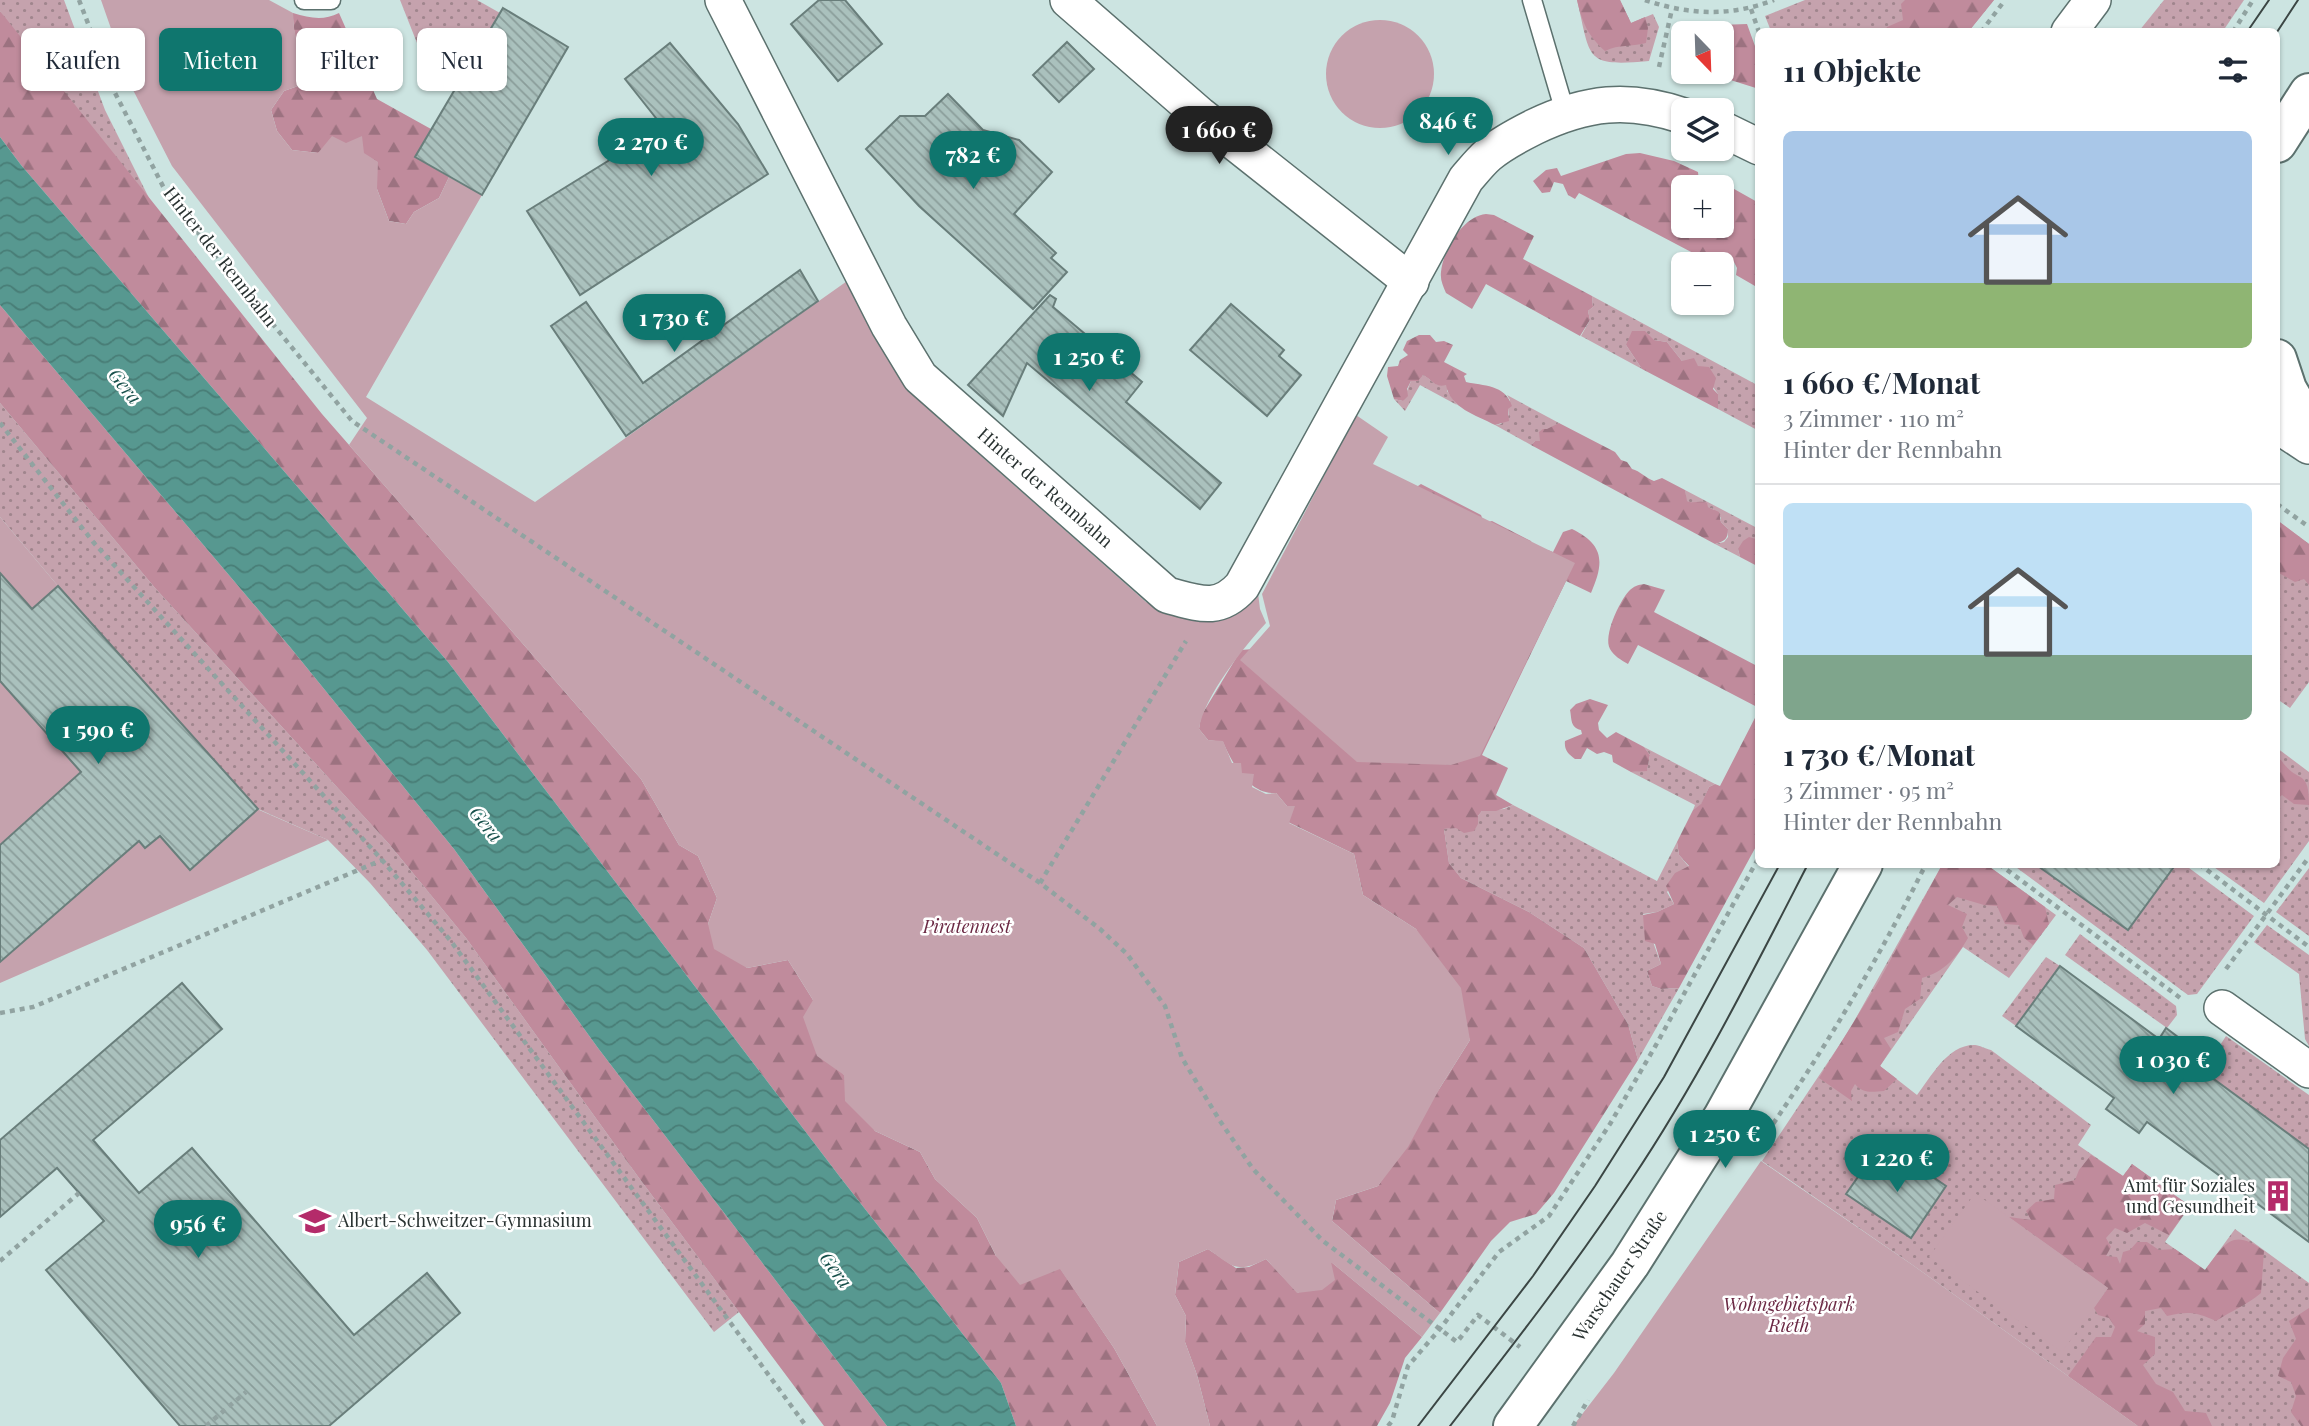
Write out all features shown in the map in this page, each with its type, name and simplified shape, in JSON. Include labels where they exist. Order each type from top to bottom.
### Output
[{"type":"street","name":"Hinter der Rennbahn","points":[[723,0],[889,326],[920,377],[1167,595],[1208,605]]},
{"type":"street","points":[[1068,0],[1200,115],[1411,282]]},
{"type":"street","points":[[2072,28],[2093,0]]},
{"type":"street","points":[[2280,143],[2309,93]]},
{"type":"street","points":[[1208,605],[1227,600],[1242,586],[1466,179],[1488,155],[1520,134],[1565,113],[1592,106],[1617,104],[1671,111]]},
{"type":"street","points":[[1734,135],[1755,145]]},
{"type":"street","points":[[2280,368],[2287,390],[2309,428]]},
{"type":"street","points":[[2280,427],[2309,446]]},
{"type":"street","name":"Warschauer Straße","points":[[1513,1426],[1630,1264],[1723,1117],[1861,868]]},
{"type":"street","points":[[2222,1008],[2309,1070]]},
{"type":"lane","points":[[304,0],[331,0]]},
{"type":"lane","points":[[1532,0],[1565,113]]},
{"type":"path","name":"Hinter der Rennbahn","points":[[79,0],[114,91],[168,196],[352,421],[1040,883],[1100,929],[1127,954],[1165,1006],[1182,1058],[1252,1169],[1323,1241],[1440,1331]]},
{"type":"path","points":[[1645,0],[1672,9],[1715,13],[1751,9],[1774,0]]},
{"type":"path","points":[[1984,28],[2005,0]]},
{"type":"path","points":[[2235,28],[2253,0]]},
{"type":"path","points":[[1659,68],[1672,9]]},
{"type":"path","points":[[1751,9],[1758,28]]},
{"type":"path","points":[[0,423],[94,543],[382,860],[450,940],[806,1426]]},
{"type":"path","points":[[2280,506],[2309,527]]},
{"type":"path","points":[[1040,883],[1208,605]]},
{"type":"path","points":[[2250,936],[2309,857]]},
{"type":"path","points":[[0,1013],[33,1007],[382,860]]},
{"type":"path","points":[[1388,1426],[1392,1421],[1408,1366],[1440,1331],[1499,1252],[1549,1216],[1610,1124],[1755,864]]},
{"type":"path","points":[[2004,868],[2184,1000],[2206,996],[2222,1008]]},
{"type":"path","points":[[2204,868],[2309,947]]},
{"type":"path","points":[[0,1261],[79,1194]]},
{"type":"path","points":[[206,1426],[246,1392]]},
{"type":"green space","points":[[0,0],[64,0],[74,28],[21,28],[21,40],[0,11]]},
{"type":"green space","name":"Piratennest","points":[[101,0],[269,0],[293,13],[296,87],[284,91],[271,110],[277,131],[292,150],[318,153],[332,136],[346,143],[362,136],[364,153],[378,162],[377,189],[389,221],[406,224],[414,212],[439,198],[449,177],[482,195],[366,397],[535,502],[850,279],[913,392],[936,416],[1146,602],[1176,616],[1209,618],[1258,593],[1260,609],[1266,623],[1236,658],[1217,687],[1202,716],[1199,729],[1208,740],[1223,741],[1232,763],[1241,763],[1242,773],[1254,774],[1252,787],[1266,794],[1276,793],[1287,806],[1295,806],[1289,823],[1354,854],[1363,895],[1416,929],[1461,988],[1470,1040],[1408,1147],[1378,1186],[1336,1200],[1332,1221],[1440,1313],[1422,1337],[1331,1262],[1335,1280],[1322,1290],[1297,1293],[1266,1259],[1241,1267],[1230,1264],[1208,1249],[1179,1262],[1175,1295],[1186,1316],[1185,1342],[1210,1426],[1157,1426],[1114,1348],[1060,1269],[1020,1285],[996,1256],[977,1218],[935,1179],[920,1152],[875,1131],[845,1101],[844,1075],[817,1056],[803,1017],[813,1000],[788,960],[747,968],[714,949],[708,924],[717,898],[698,856],[679,845],[641,779],[349,445],[367,418],[172,166],[134,91],[145,91],[145,28],[111,28]]},
{"type":"green space","points":[[400,0],[477,0],[500,13],[491,28],[417,28],[417,43]]},
{"type":"green space","points":[[1577,0],[1620,0],[1631,23],[1653,14],[1659,27],[1649,61],[1612,62],[1601,60],[1594,55],[1585,35]]},
{"type":"green space","points":[[1577,0],[1620,0],[1631,23],[1645,17],[1648,28],[1646,43],[1605,51],[1586,28]]},
{"type":"green space","points":[[1805,0],[1994,0],[1971,28],[1770,28],[1765,16]]},
{"type":"green space","points":[[1905,0],[1994,0],[1971,28],[1886,28],[1903,20],[1901,4]]},
{"type":"green space","points":[[2164,0],[2244,0],[2225,28],[2141,28]]},
{"type":"green space","points":[[0,11],[21,37],[21,91],[64,91],[322,414],[641,779],[679,845],[698,856],[717,898],[708,924],[747,968],[788,960],[813,1000],[844,1075],[875,1131],[920,1152],[935,1179],[977,1218],[996,1256],[1060,1268],[1114,1348],[1157,1426],[1016,1426],[1001,1383],[840,1177],[448,662],[21,165],[0,137]]},
{"type":"green space","points":[[293,13],[316,18],[339,13],[346,28],[296,28],[296,38]]},
{"type":"green space","points":[[1380,20],[1401,24],[1418,36],[1430,53],[1434,74],[1430,95],[1418,112],[1401,124],[1380,128],[1359,124],[1342,112],[1330,95],[1326,74],[1330,53],[1342,36],[1359,24]]},
{"type":"green space","points":[[1734,24],[1747,24],[1755,46],[1755,88],[1734,81]]},
{"type":"green space","points":[[296,87],[296,91],[373,91],[377,99],[431,129],[415,157],[449,177],[439,198],[414,212],[406,224],[389,221],[377,189],[377,162],[346,143],[318,153],[292,150],[277,131],[271,110],[284,91]]},
{"type":"green space","points":[[62,91],[98,91],[151,202]]},
{"type":"green space","points":[[1640,153],[1674,161],[1698,172],[1698,175],[1671,175],[1671,238],[1734,238],[1734,189],[1755,201],[1755,286],[1736,275],[1734,252],[1691,252],[1579,193],[1575,199],[1568,195],[1563,184],[1554,182],[1550,192],[1542,193],[1533,181],[1546,170],[1557,168],[1561,176],[1626,154]]},
{"type":"green space","points":[[1486,214],[1494,215],[1534,236],[1523,259],[1592,296],[1593,307],[1588,311],[1590,320],[1580,336],[1486,284],[1472,309],[1446,293],[1441,272],[1450,245],[1462,227]]},
{"type":"green space","points":[[1592,296],[1755,384],[1755,429],[1718,409],[1718,394],[1698,366],[1682,361],[1667,342],[1654,340],[1626,345],[1642,369],[1581,336],[1590,320],[1588,311],[1593,307]]},
{"type":"green space","points":[[0,305],[290,647],[454,849],[598,1048],[887,1426],[824,1426],[639,1178],[466,938],[389,844],[155,588],[0,403]]},
{"type":"green space","points":[[1632,331],[1645,331],[1654,340],[1667,342],[1682,361],[1694,358],[1698,366],[1709,367],[1716,378],[1713,389],[1718,394],[1718,409],[1642,369],[1626,345]]},
{"type":"green space","points":[[1419,335],[1430,335],[1436,342],[1444,341],[1453,345],[1444,362],[1467,374],[1464,376],[1466,382],[1493,387],[1504,394],[1512,406],[1508,409],[1509,421],[1495,425],[1472,414],[1453,400],[1446,385],[1436,384],[1423,375],[1418,381],[1411,381],[1407,389],[1408,396],[1403,401],[1394,399],[1387,376],[1388,367],[1398,366],[1400,360],[1408,355],[1403,350],[1407,341]]},
{"type":"green space","points":[[1423,375],[1436,384],[1447,384],[1447,391],[1457,405],[1420,385],[1405,411],[1394,399],[1403,401],[1411,381]]},
{"type":"green space","points":[[1507,395],[1559,423],[1540,436],[1540,441],[1531,445],[1495,425],[1501,424],[1509,415],[1510,400]]},
{"type":"green space","points":[[0,403],[155,588],[389,844],[466,938],[739,1312],[714,1332],[427,950],[370,883],[328,840],[258,809],[58,586],[0,517]]},
{"type":"green space","points":[[1356,415],[1388,437],[1373,464],[1575,563],[1480,756],[1451,765],[1357,762],[1240,660],[1270,626],[1262,594]]},
{"type":"green space","points":[[1559,423],[1615,452],[1632,469],[1651,480],[1662,478],[1685,490],[1687,501],[1707,503],[1708,507],[1719,512],[1721,522],[1728,529],[1727,537],[1715,544],[1531,445],[1540,441],[1539,432]]},
{"type":"green space","points":[[1421,484],[1481,515],[1484,523],[1492,521],[1531,541],[1534,550],[1539,554],[1548,550],[1553,552],[1563,532],[1572,529],[1583,535],[1596,548],[1599,556],[1598,573],[1591,593],[1566,581],[1482,755],[1508,768],[1496,795],[1513,805],[1496,811],[1482,811],[1474,831],[1464,833],[1456,828],[1444,829],[1449,863],[1461,878],[1529,912],[1584,948],[1628,1024],[1638,1060],[1554,1193],[1536,1214],[1510,1222],[1491,1241],[1440,1313],[1332,1221],[1336,1200],[1378,1186],[1470,1040],[1416,929],[1363,895],[1354,854],[1288,822],[1287,806],[1276,793],[1258,789],[1250,783],[1231,759],[1223,742],[1208,740],[1199,729],[1201,716],[1241,650],[1253,649]]},
{"type":"green space","points":[[1685,490],[1755,527],[1755,542],[1738,549],[1740,557],[1715,544],[1724,542],[1728,537],[1728,529],[1721,522],[1721,518],[1713,509],[1686,501]]},
{"type":"green space","points":[[0,517],[257,809],[328,840],[0,983]]},
{"type":"green space","points":[[2280,522],[2309,544],[2309,682],[2290,708],[2280,701]]},
{"type":"green space","points":[[2280,522],[2309,544],[2309,585],[2304,579],[2295,582],[2280,574]]},
{"type":"green space","points":[[1749,537],[1755,539],[1755,565],[1740,557],[1738,549]]},
{"type":"green space","points":[[1644,584],[1665,590],[1654,612],[1755,665],[1755,706],[1638,645],[1628,664],[1614,654],[1608,643],[1610,628],[1621,603],[1636,586]]},
{"type":"green space","points":[[1590,699],[1608,705],[1598,723],[1599,730],[1607,738],[1616,732],[1644,747],[1650,755],[1647,771],[1631,772],[1613,762],[1612,755],[1604,752],[1597,754],[1587,748],[1581,759],[1575,759],[1568,753],[1565,741],[1582,734],[1581,730],[1573,725],[1570,710],[1576,704]]},
{"type":"green space","points":[[1755,718],[1755,848],[1679,988],[1661,989],[1652,986],[1647,971],[1661,964],[1655,944],[1645,941],[1643,915],[1674,904],[1666,886],[1675,873],[1689,866],[1679,855],[1677,842],[1693,810],[1701,804],[1709,787],[1715,784],[1720,786]]},
{"type":"green space","points":[[1644,747],[1715,784],[1709,787],[1701,805],[1693,810],[1695,805],[1631,772],[1647,770],[1650,755]]},
{"type":"green space","points":[[2280,750],[2309,772],[2309,841],[2264,903],[2215,868],[2280,868]]},
{"type":"green space","points":[[2280,760],[2305,781],[2309,805],[2294,804],[2282,795],[2280,797]]},
{"type":"green space","points":[[1513,805],[1657,881],[1677,842],[1679,855],[1689,867],[1667,892],[1674,904],[1657,912],[1643,914],[1661,964],[1647,971],[1652,986],[1661,989],[1679,988],[1638,1060],[1628,1024],[1584,948],[1529,912],[1461,878],[1449,863],[1444,829],[1478,824],[1478,816],[1482,811],[1504,809]]},
{"type":"green space","points":[[1940,868],[1991,868],[2056,915],[2009,978],[1963,947],[1880,1066],[1917,1095],[1941,1063],[1957,1050],[1975,1045],[1991,1050],[2091,1125],[2078,1145],[2123,1176],[2132,1164],[2190,1206],[2165,1242],[2205,1270],[2235,1229],[2309,1283],[2309,1426],[2138,1426],[1762,1161],[1848,1032]]},
{"type":"green space","points":[[1940,868],[1991,868],[2045,907],[2049,924],[2033,945],[2024,938],[2019,925],[2005,924],[1997,906],[1957,897],[1948,905],[1967,914],[1962,927],[1968,938],[1949,963],[1922,978],[1920,999],[1905,1009],[1898,1032],[1884,1038],[1891,1049],[1880,1066],[1897,1079],[1884,1091],[1865,1091],[1855,1084],[1851,1091],[1852,1101],[1819,1078],[1879,981]]},
{"type":"green space","points":[[2017,868],[2069,868],[2059,881],[2127,930],[2174,868],[2189,868],[2254,916],[2197,994],[2188,995]]},
{"type":"green space","points":[[2309,868],[2309,936],[2276,912]]},
{"type":"green space","points":[[2267,925],[2309,955],[2309,1046],[2305,1039],[2299,974],[2254,942]]},
{"type":"green space","points":[[2080,934],[2176,1006],[2177,1015],[2167,1028],[2065,955]]},
{"type":"green space","points":[[2046,957],[2060,966],[2016,1026],[2002,1016]]},
{"type":"green space","points":[[2226,1036],[2309,1095],[2309,1149],[2192,1063],[2207,1043],[2217,1050]]},
{"type":"green space","points":[[2091,1155],[2123,1176],[2132,1164],[2160,1184],[2161,1191],[2173,1194],[2190,1206],[2169,1235],[2145,1223],[2127,1233],[2115,1228],[2106,1238],[2111,1247],[2106,1256],[2117,1257],[2120,1264],[2123,1252],[2130,1250],[2137,1242],[2147,1242],[2159,1250],[2175,1249],[2205,1270],[2230,1242],[2244,1240],[2264,1251],[2261,1293],[2250,1301],[2216,1321],[2192,1313],[2167,1316],[2161,1308],[2145,1311],[2145,1324],[2137,1331],[2155,1337],[2155,1354],[2143,1365],[2156,1384],[2173,1392],[2185,1411],[2206,1413],[2212,1426],[2138,1426],[2068,1376],[2096,1337],[2111,1337],[2115,1327],[2109,1318],[2098,1315],[2094,1308],[2108,1288],[2009,1217],[2031,1220],[2026,1211],[2036,1202],[2054,1199],[2055,1185],[2075,1180]]},
{"type":"green space","name":"Wohngebietspark Rieth","points":[[1761,1161],[2138,1426],[1573,1426],[1614,1373]]},
{"type":"green space","points":[[1975,1193],[2108,1288],[2062,1352],[1929,1257]]},
{"type":"green space","points":[[1208,1249],[1236,1268],[1249,1267],[1266,1259],[1298,1293],[1330,1261],[1422,1337],[1405,1358],[1390,1403],[1377,1426],[1210,1426],[1185,1342],[1186,1316],[1175,1295],[1179,1262]]},
{"type":"green space","points":[[2309,1308],[2309,1426],[2301,1426],[2291,1412],[2296,1396],[2291,1382],[2278,1376],[2283,1358],[2296,1339],[2289,1321]]},
{"type":"water","name":"Gera","points":[[0,137],[21,165],[448,662],[840,1177],[1001,1383],[1016,1426],[887,1426],[598,1048],[454,849],[290,647],[0,305]]},
{"type":"building","points":[[819,0],[845,0],[882,44],[838,81],[791,24]]},
{"type":"building","points":[[503,8],[568,47],[482,195],[415,157],[454,91],[507,91],[507,28],[491,28]]},
{"type":"building","points":[[1067,42],[1094,69],[1059,102],[1033,75]]},
{"type":"building","points":[[670,43],[738,124],[768,174],[580,295],[527,211],[663,127],[625,79]]},
{"type":"building","points":[[948,94],[983,130],[1019,140],[1052,172],[1014,214],[1056,253],[1051,258],[1067,272],[1033,309],[919,206],[866,149],[900,116],[925,116]]},
{"type":"building","points":[[800,270],[818,301],[626,436],[551,326],[586,302],[643,383]]},
{"type":"building","points":[[1050,295],[1056,299],[1053,307],[1142,382],[1126,402],[1221,483],[1200,509],[1027,363],[1003,416],[968,385]]},
{"type":"building","points":[[1231,304],[1284,350],[1279,356],[1301,375],[1267,416],[1190,350]]},
{"type":"building","points":[[0,573],[32,609],[58,586],[258,809],[190,870],[160,836],[145,848],[139,841],[0,962],[0,845],[81,772],[0,681]]},
{"type":"building","points":[[2041,868],[2173,868],[2128,930]]},
{"type":"building","points":[[2060,966],[2159,1039],[2166,1028],[2199,1053],[2192,1063],[2309,1149],[2309,1242],[2147,1122],[2139,1133],[2106,1109],[2114,1098],[2016,1026]]},
{"type":"building","points":[[182,983],[222,1029],[93,1140],[139,1193],[192,1148],[354,1335],[427,1273],[460,1313],[329,1426],[180,1426],[46,1270],[104,1221],[57,1168],[0,1217],[0,1140]]},
{"type":"building","points":[[1872,1157],[1898,1175],[1908,1160],[1946,1186],[1911,1238],[1846,1194]]},
{"type":"tram line","points":[[2250,28],[2269,0]]},
{"type":"tram line","points":[[2280,28],[2298,0]]},
{"type":"tram line","points":[[1418,1426],[1533,1276],[1595,1186],[1664,1077],[1778,868]]},
{"type":"tram line","points":[[1450,1426],[1521,1335],[1611,1211],[1657,1141],[1724,1024],[1806,868]]},
{"type":"place","name":"Amt für Soziales und Gesundheit","points":[[2278,1196]]},
{"type":"place","name":"Albert-Schweitzer-Gymnasium","points":[[315,1221]]}]
